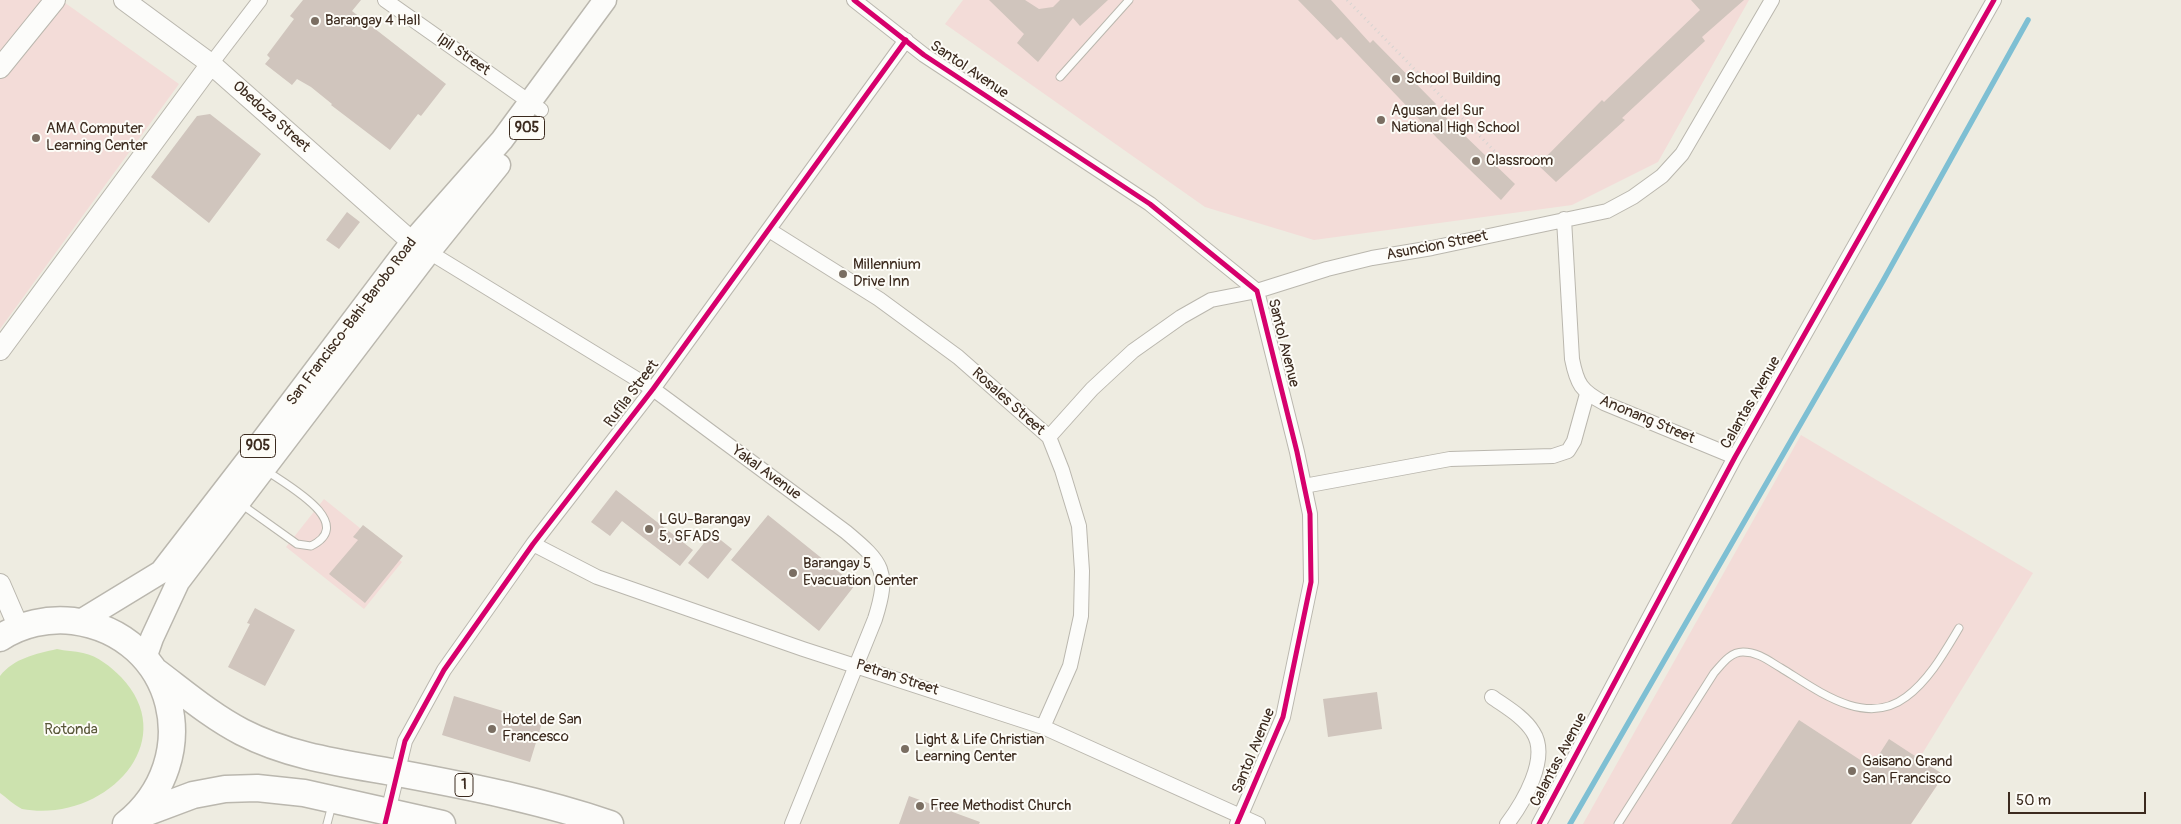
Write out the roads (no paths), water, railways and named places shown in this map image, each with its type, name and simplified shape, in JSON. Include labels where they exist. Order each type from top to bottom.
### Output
[{"type":"highway","name":"1","points":[[10,633],[49,620],[94,625],[115,634],[134,647],[150,664],[220,718],[242,732],[270,744],[316,759],[529,799],[610,824]]},
{"type":"highway","name":"1","points":[[132,820],[150,801],[160,784],[168,766],[172,747],[173,727],[170,707],[164,688],[150,664]]},
{"type":"highway","name":"1","points":[[132,820],[193,795],[225,789],[257,788],[304,793],[330,812],[442,824]]},
{"type":"main road","name":"San Francisco-Bahi-Barobo Road","points":[[535,106],[606,0]]},
{"type":"main road","name":"San Francisco-Bahi-Barobo Road","points":[[79,622],[161,572],[256,463],[502,140],[535,106],[622,0]]},
{"type":"main road","name":"San Francisco-Bahi-Barobo Road","points":[[150,664],[152,638],[178,582],[238,502],[256,463]]},
{"type":"street","points":[[0,68],[54,0]]},
{"type":"street","name":"Obedoza Street","points":[[124,0],[211,64],[420,247]]},
{"type":"street","points":[[0,350],[260,0]]},
{"type":"street","name":"Ipil Street","points":[[385,0],[535,106]]},
{"type":"street","name":"Santol Avenue","points":[[854,0],[924,56],[1150,204],[1257,291],[1310,514],[1311,582],[1283,717],[1239,820]]},
{"type":"street","name":"Asuncion Street","points":[[1048,437],[1092,390],[1133,351],[1181,317],[1211,300],[1257,291],[1327,269],[1372,258],[1432,248],[1607,211],[1633,197],[1662,176],[1682,154],[1772,0]]},
{"type":"street","name":"Calantas Avenue","points":[[1538,824],[1735,456],[1994,0]]},
{"type":"street","name":"Rufila Street","points":[[386,818],[405,741],[444,670],[532,544],[653,389],[906,40]]},
{"type":"street","name":"Anonang Street","points":[[1564,219],[1572,359],[1576,379],[1587,394],[1735,456]]},
{"type":"street","name":"Rosales Street","points":[[769,230],[879,299],[958,357],[1048,437],[1062,470],[1079,526],[1082,571],[1080,616],[1070,666],[1043,727]]},
{"type":"street","name":"Yakal Avenue","points":[[420,247],[653,389],[846,532],[870,552],[882,573],[882,596],[875,619],[855,664],[792,824]]},
{"type":"street","points":[[1304,486],[1450,459],[1553,456],[1568,451],[1574,441],[1587,394]]},
{"type":"street","name":"Petran Street","points":[[532,544],[597,577],[803,649],[855,664],[1043,727],[1239,820],[1258,824]]},
{"type":"street","points":[[0,584],[10,633]]},
{"type":"street","points":[[1492,697],[1521,718],[1533,732],[1538,744],[1534,776],[1526,794],[1508,824]]},
{"type":"lane","points":[[1060,77],[1129,0]]},
{"type":"lane","points":[[238,502],[297,544],[311,546],[323,538],[327,525],[322,513],[256,463]]},
{"type":"lane","points":[[1618,824],[1714,673],[1727,657],[1742,652],[1758,654],[1832,699],[1849,706],[1877,709],[1904,699],[1923,682],[1959,628]]},
{"type":"waterway","points":[[1570,824],[1883,281],[2028,20]]},
{"type":"place","name":"Barangay 4 Hall","points":[[315,21]]},
{"type":"place","name":"School Building","points":[[1396,79]]},
{"type":"place","name":"Agusan del Sur National High School","points":[[1381,120]]},
{"type":"place","name":"AMA Computer Learning Center","points":[[36,138]]},
{"type":"place","name":"Classroom","points":[[1476,161]]},
{"type":"place","name":"Millennium Drive Inn","points":[[843,274]]},
{"type":"place","name":"LGU-Barangay 5, SFADS","points":[[649,529]]},
{"type":"place","name":"Barangay 5 Evacuation Center","points":[[793,573]]},
{"type":"place","name":"Hotel de San Francesco","points":[[492,729]]},
{"type":"place","name":"Light & Life Christian Learning Center","points":[[905,749]]},
{"type":"place","name":"Gaisano Grand San Francisco","points":[[1852,771]]},
{"type":"place","name":"Free Methodist Church","points":[[920,806]]},
{"type":"park label","name":"Rotonda","points":[[71,730]]}]
